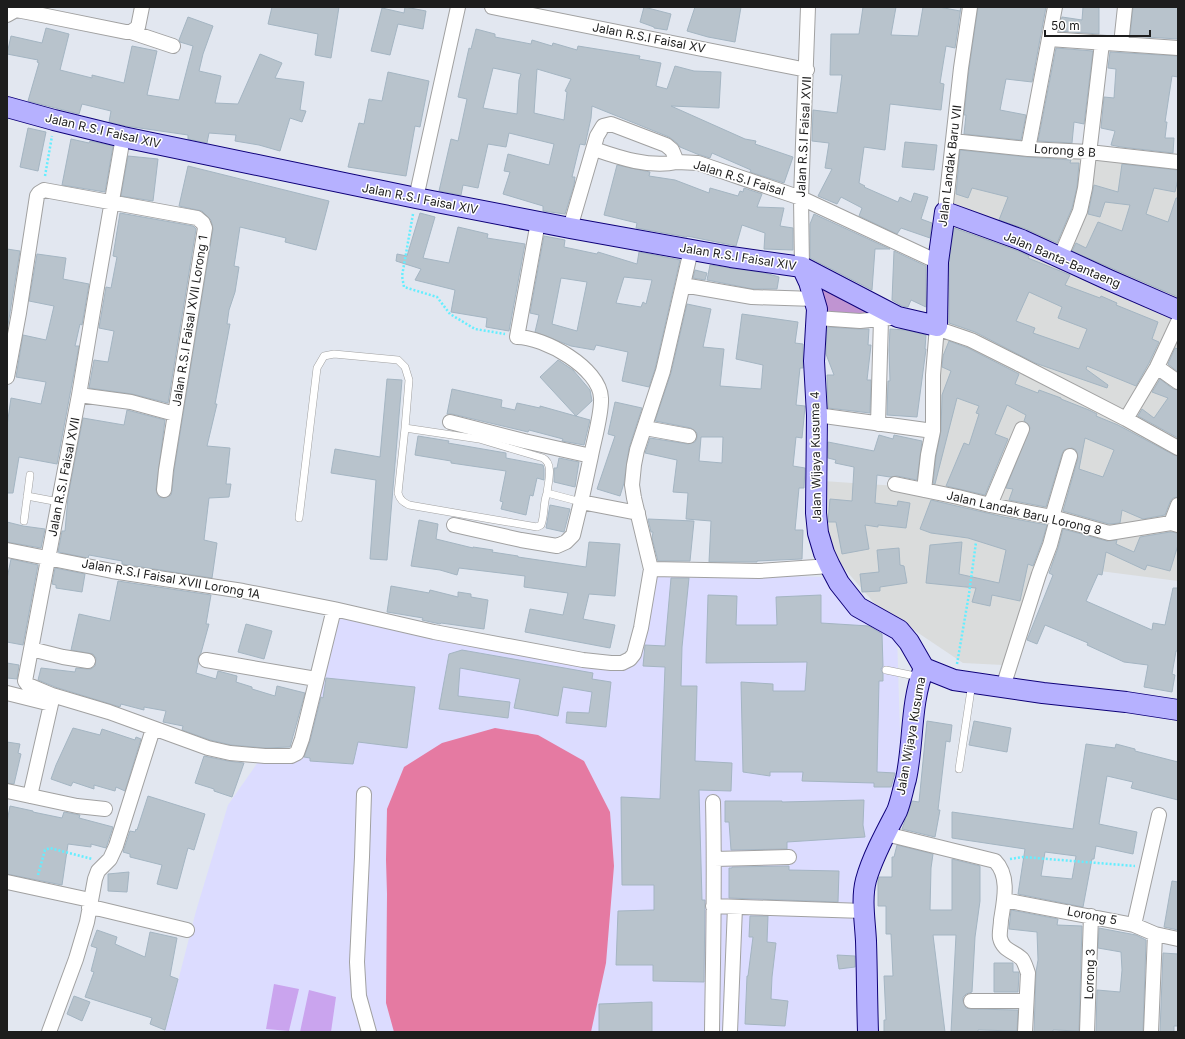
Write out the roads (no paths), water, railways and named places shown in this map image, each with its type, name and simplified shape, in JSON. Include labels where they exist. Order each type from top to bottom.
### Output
[{"type":"street","points":[[131,32],[138,27],[142,7]]},
{"type":"street","points":[[416,198],[458,7]]},
{"type":"street","name":"Jalan R.S.I Faisal XV","points":[[492,7],[807,70]]},
{"type":"street","name":"Jalan R.S.I Faisal XVII","points":[[802,267],[801,198],[807,70],[808,7]]},
{"type":"street","name":"Jalan Landak Baru VII","points":[[936,327],[938,262],[961,68],[970,7]]},
{"type":"street","points":[[1028,149],[1055,7]]},
{"type":"street","points":[[1121,44],[1125,7]]},
{"type":"street","points":[[7,15],[16,10],[131,32],[173,46]]},
{"type":"street","points":[[1049,39],[1178,48]]},
{"type":"street","points":[[1060,258],[1080,211],[1085,188],[1102,43]]},
{"type":"street","name":"Jalan R.S.I Faisal XIV","points":[[7,107],[123,137],[416,198],[690,250],[802,267],[809,282],[816,309]]},
{"type":"street","name":"Jalan R.S.I Faisal","points":[[570,228],[597,136],[603,126],[611,124],[666,145],[672,150],[677,162]]},
{"type":"street","name":"Jalan R.S.I Faisal XVII","points":[[123,137],[80,395],[25,681],[28,685],[52,695],[109,712],[153,729]]},
{"type":"street","name":"Lorong 8 B","points":[[953,141],[1028,149],[1089,152],[1178,162]]},
{"type":"street","name":"Jalan R.S.I Faisal","points":[[594,149],[635,161],[665,164],[677,162],[698,163],[801,198],[938,262]]},
{"type":"street","points":[[7,377],[19,313],[37,196],[42,191],[112,202]]},
{"type":"street","name":"Jalan R.S.I Faisal XVII Lorong 1","points":[[112,202],[197,218],[203,223],[205,228],[164,490]]},
{"type":"street","name":"Jalan Banta-Bantaeng","points":[[945,212],[1022,240],[1178,310]]},
{"type":"street","points":[[454,525],[521,540],[557,546],[566,542],[573,535],[591,456],[602,398],[598,388],[590,376],[578,363],[566,354],[549,345],[524,337],[517,337],[538,222]]},
{"type":"street","points":[[690,250],[663,371],[637,450],[632,485],[651,569],[759,571],[830,566]]},
{"type":"street","points":[[802,267],[889,318]]},
{"type":"street","points":[[683,285],[816,309],[860,321],[889,318],[936,327],[971,340],[1126,419],[1178,448]]},
{"type":"street","name":"Jalan Wijaya Kusuma 4","points":[[816,309],[814,361],[816,415],[816,513],[818,533],[830,566],[839,583],[858,607],[899,630],[909,642],[922,673]]},
{"type":"street","points":[[878,424],[889,318]]},
{"type":"street","points":[[1126,419],[1157,367],[1178,322]]},
{"type":"street","points":[[924,490],[928,455],[933,431],[933,375],[936,327]]},
{"type":"street","points":[[1157,367],[1178,382]]},
{"type":"street","points":[[80,395],[132,402],[175,414]]},
{"type":"street","points":[[816,415],[933,431]]},
{"type":"street","points":[[450,422],[591,456]]},
{"type":"street","points":[[644,428],[689,436]]},
{"type":"street","points":[[990,505],[1022,429]]},
{"type":"street","points":[[1003,688],[1039,574],[1050,545],[1070,456]]},
{"type":"street","name":"Jalan Landak Baru Lorong 8","points":[[895,484],[1055,518],[1109,533],[1174,524]]},
{"type":"street","points":[[581,502],[638,513]]},
{"type":"street","points":[[1174,524],[1178,505]]},
{"type":"street","name":"Jalan R.S.I Faisal XVII Lorong 1A","points":[[7,550],[112,570],[243,591],[505,646],[583,660],[611,663],[622,663],[630,659],[634,654],[641,628],[651,569]]},
{"type":"street","points":[[49,1032],[76,960],[98,871],[101,866],[110,859],[116,846],[153,729],[179,736],[208,748],[230,753],[265,756],[291,756],[297,753],[334,609]]},
{"type":"street","points":[[30,649],[88,661]]},
{"type":"street","points":[[206,660],[316,679]]},
{"type":"street","name":"Jalan Wijaya Kusuma","points":[[868,1032],[864,893],[870,868],[897,810],[906,778],[912,718],[922,673],[963,682],[1003,688],[1126,702],[1178,710]]},
{"type":"street","points":[[7,693],[52,704],[101,719],[135,732]]},
{"type":"street","points":[[30,796],[52,704]]},
{"type":"street","points":[[7,791],[77,806],[105,809]]},
{"type":"street","points":[[364,794],[357,962],[359,996],[368,1032]]},
{"type":"street","points":[[712,1032],[714,859],[713,802]]},
{"type":"street","points":[[1134,925],[1159,815]]},
{"type":"street","points":[[886,834],[995,861],[1001,868],[1003,873],[1004,900],[1000,937],[1003,947],[1022,960],[1028,973],[1025,1032]]},
{"type":"street","points":[[714,859],[789,857]]},
{"type":"street","points":[[7,882],[35,888],[90,904],[100,909],[187,930]]},
{"type":"street","name":"Lorong 5","points":[[1004,900],[1134,925],[1155,934],[1178,939]]},
{"type":"street","points":[[713,906],[864,910]]},
{"type":"street","points":[[730,1032],[735,907]]},
{"type":"street","name":"Lorong 3","points":[[1087,1032],[1091,916]]},
{"type":"street","points":[[1151,1032],[1155,934]]},
{"type":"street","points":[[971,1001],[1026,1001]]},
{"type":"lane","points":[[299,518],[317,368],[324,356],[334,354],[398,360],[405,367],[409,380],[398,493],[400,499],[409,505],[536,527],[541,525],[550,466],[547,460],[480,439],[405,428]]},
{"type":"lane","points":[[24,521],[30,475]]},
{"type":"lane","points":[[547,493],[581,502]]},
{"type":"lane","points":[[27,496],[59,502]]},
{"type":"lane","points":[[886,670],[922,673]]},
{"type":"lane","points":[[959,769],[963,682]]}]
